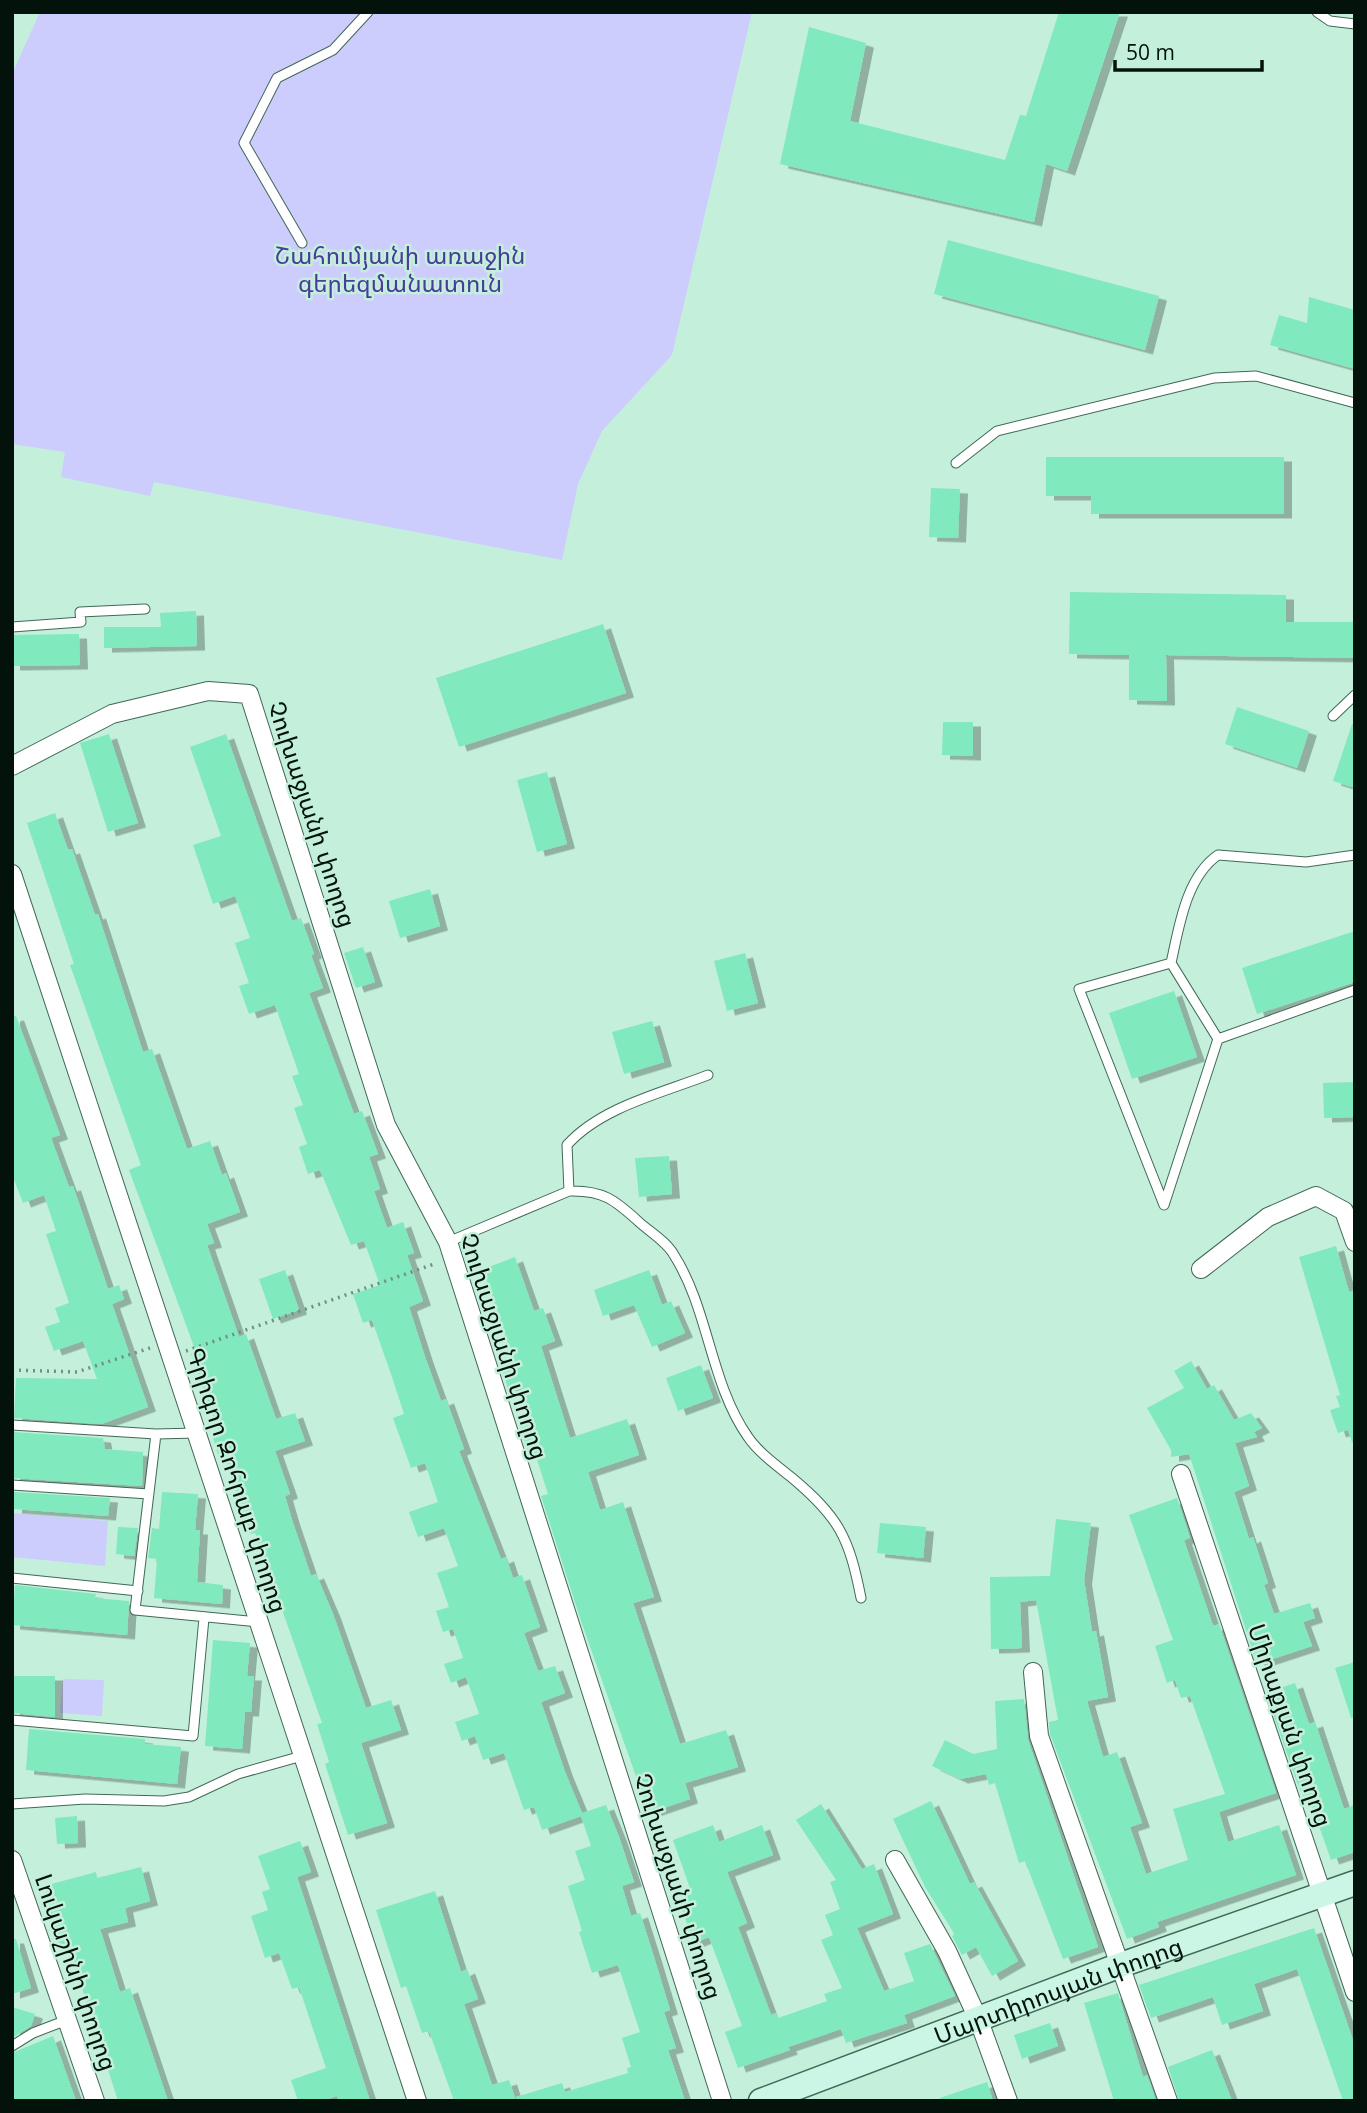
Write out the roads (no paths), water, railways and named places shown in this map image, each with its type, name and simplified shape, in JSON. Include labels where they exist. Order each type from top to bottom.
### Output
[{"type":"street","name":"Չուխաջյանի փողոց","points":[[12,766],[111,714],[208,691],[249,694],[386,1125],[450,1250],[722,2101]]},
{"type":"street","name":"Գրիգոր Զոհրաբ փողոց","points":[[12,874],[417,2101]]},
{"type":"street","points":[[1201,1269],[1268,1217],[1316,1196],[1344,1211],[1355,1242]]},
{"type":"street","name":"Միրաքյան փողոց","points":[[1181,1474],[1355,1992]]},
{"type":"street","points":[[1032,1672],[1039,1736],[1118,1966],[1168,2101]]},
{"type":"street","name":"Լուկաշինի փողոց","points":[[12,1860],[95,2101]]},
{"type":"street","points":[[895,1860],[947,1951],[979,2021],[1008,2101]]},
{"type":"street","name":"Մարտիրոսյան փողոց","points":[[761,2101],[979,2021],[1118,1966],[1355,1883]]},
{"type":"lane","points":[[302,243],[244,143],[277,78],[333,50],[368,12]]},
{"type":"lane","points":[[1317,12],[1330,21],[1355,24]]},
{"type":"lane","points":[[956,463],[997,431],[1214,378],[1256,376],[1355,403]]},
{"type":"lane","points":[[12,627],[81,622],[80,612],[145,609]]},
{"type":"lane","points":[[1333,716],[1355,695]]},
{"type":"lane","points":[[1171,963],[1079,989],[1164,1205],[1218,1039],[1171,963],[1184,908],[1203,869],[1218,855],[1306,862],[1355,855]]},
{"type":"lane","points":[[1218,1039],[1355,990]]},
{"type":"lane","points":[[569,1191],[567,1145],[578,1133],[611,1114],[708,1075]]},
{"type":"lane","points":[[450,1250],[569,1191],[594,1190],[625,1209],[674,1253],[701,1316],[734,1416],[750,1440],[820,1501],[841,1528],[854,1563],[861,1598]]},
{"type":"lane","points":[[12,1425],[156,1434],[197,1433]]},
{"type":"lane","points":[[156,1434],[135,1610],[259,1622]]},
{"type":"lane","points":[[12,1485],[149,1494]]},
{"type":"lane","points":[[12,1578],[138,1591]]},
{"type":"lane","points":[[12,1720],[193,1736],[204,1618]]},
{"type":"lane","points":[[12,1804],[85,1799],[164,1801],[190,1797],[238,1774],[302,1756]]},
{"type":"lane","points":[[12,2046],[33,2033],[67,2020]]},
{"type":"park label","name":"Շահումյանի առաջին գերեզմանատուն","points":[[400,268]]}]
